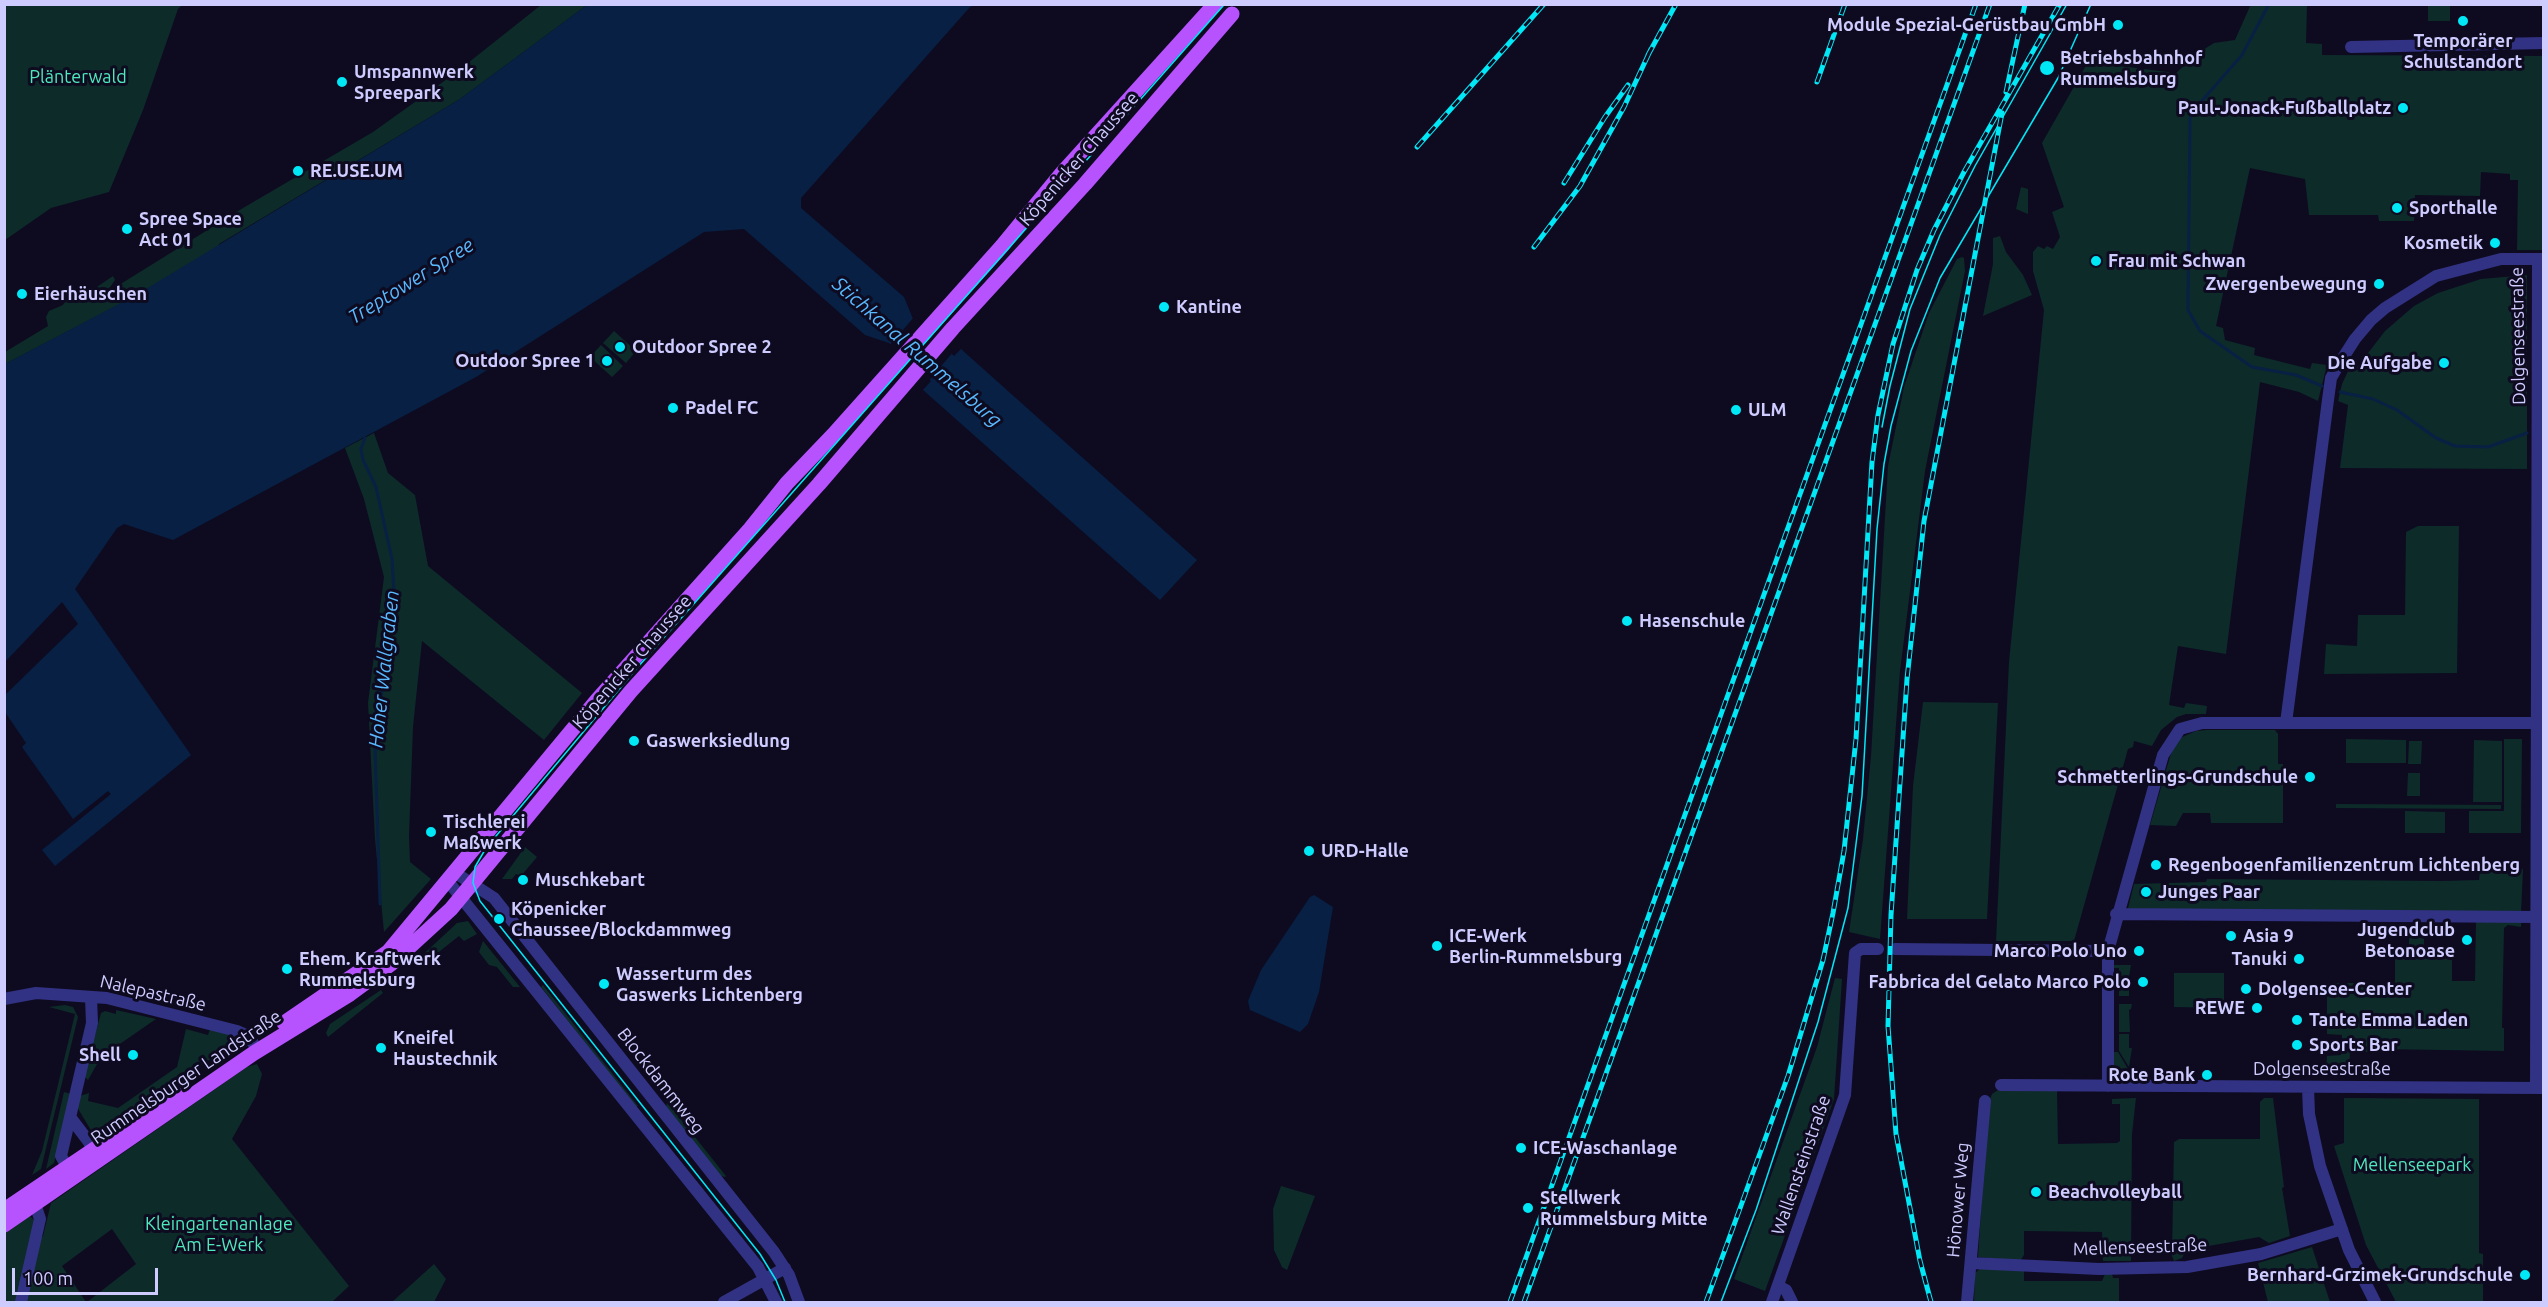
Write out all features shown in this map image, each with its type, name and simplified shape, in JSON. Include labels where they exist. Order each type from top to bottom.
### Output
[{"type":"main road","name":"Köpenicker Chaussee","points":[[389,958],[450,876],[597,700],[750,530],[787,483],[939,316],[1062,173],[1215,4]]},
{"type":"main road","name":"Köpenicker Chaussee","points":[[389,958],[461,897],[631,691],[818,485],[953,328],[1085,184],[1237,9]]},
{"type":"main road","name":"Rummelsburger Landstraße","points":[[4,1225],[35,1204],[94,1155],[253,1043],[389,958]]},
{"type":"main road","name":"Rummelsburger Landstraße","points":[[4,1210],[67,1167],[94,1155],[350,994],[389,958]]},
{"type":"street","points":[[2351,47],[2544,43]]},
{"type":"street","name":"Dolgenseestraße","points":[[2001,1085],[2540,1088],[2536,917],[2541,259],[2501,259],[2436,276],[2385,308],[2371,320],[2355,339],[2331,378],[2286,723]]},
{"type":"street","points":[[2108,1086],[2108,951],[2116,914],[2163,755],[2180,729],[2202,723],[2537,723]]},
{"type":"street","points":[[450,876],[461,897],[765,1280],[776,1302]]},
{"type":"street","name":"Blockdammweg","points":[[450,876],[473,883],[494,898],[785,1268],[799,1302]]},
{"type":"street","points":[[2116,914],[2536,917]]},
{"type":"street","name":"Wallensteinstraße","points":[[1772,1302],[1845,1095],[1855,953],[1861,949],[1878,949]]},
{"type":"street","points":[[1895,949],[2108,951]]},
{"type":"street","name":"Nalepastraße","points":[[4,999],[36,993],[107,998],[237,1031],[248,1036],[253,1043]]},
{"type":"street","points":[[67,1167],[61,1156],[92,1023],[91,998]]},
{"type":"street","points":[[2308,1087],[2309,1114],[2320,1166],[2342,1229],[2375,1302]]},
{"type":"street","name":"Hönower Weg","points":[[1967,1302],[1985,1101]]},
{"type":"street","points":[[70,1117],[89,1142],[94,1155]]},
{"type":"street","points":[[21,1302],[40,1219],[35,1204]]},
{"type":"street","name":"Mellenseestraße","points":[[1971,1263],[2099,1269],[2168,1268],[2208,1264],[2261,1254],[2342,1229]]},
{"type":"street","points":[[724,1302],[785,1268]]},
{"type":"street","points":[[1778,1286],[1786,1290],[1792,1302]]},
{"type":"green space","name":"Plänterwald","points":[[5,4],[182,5],[178,9],[143,110],[109,192],[51,208],[5,240]]},
{"type":"green space","points":[[2251,4],[2307,5],[2306,43],[2322,44],[2322,55],[2543,56],[2543,250],[2517,250],[2518,180],[2510,180],[2510,174],[2481,172],[2480,196],[2415,195],[2414,221],[2379,221],[2378,215],[2309,215],[2305,179],[2250,168],[2216,326],[2223,328],[2225,340],[2255,348],[2254,355],[2310,369],[2312,363],[2327,365],[2318,401],[2299,392],[2260,382],[2226,654],[2178,646],[2169,705],[2184,708],[2186,703],[2207,706],[2206,714],[2186,714],[2177,717],[2161,730],[2152,746],[2134,741],[2133,747],[2128,749],[2074,941],[1996,941],[2009,662],[2044,310],[2033,271],[2033,252],[2038,246],[2053,249],[2060,237],[2052,212],[2064,207],[2042,143],[2088,62],[2176,73],[2198,53],[2214,43],[2235,40]]},
{"type":"green space","points":[[541,5],[587,5],[460,99],[219,244],[216,254],[5,364],[5,352],[48,326],[46,317],[49,311],[63,305],[69,295],[85,295],[113,276],[115,280],[106,293],[243,208],[373,132],[454,74]]},
{"type":"green space","points":[[2428,5],[2450,5],[2450,21],[2428,21]]},
{"type":"green space","points":[[2021,187],[2028,189],[2028,214],[2016,209]]},
{"type":"green space","points":[[2000,236],[2006,252],[2023,275],[2032,295],[1983,316],[1993,264],[1993,238]]},
{"type":"green space","points":[[1962,257],[1965,271],[1925,471],[1900,671],[1880,939],[1849,932],[1863,839],[1871,756],[1888,466],[1904,387],[1929,313],[1957,259]]},
{"type":"green space","points":[[2527,275],[2527,469],[2340,468],[2348,405],[2338,401],[2342,384],[2349,369],[2358,366],[2385,331],[2414,306],[2438,293],[2481,279]]},
{"type":"green space","name":"Outdoor Spree 2","points":[[614,331],[636,351],[626,363],[603,343]]},
{"type":"green space","name":"Outdoor Spree 1","points":[[601,345],[623,366],[612,377],[590,357]]},
{"type":"green space","points":[[374,433],[388,473],[415,495],[428,566],[582,693],[544,740],[422,641],[413,727],[409,836],[410,862],[431,879],[384,932],[375,839],[368,703],[384,577],[364,499],[345,448]]},
{"type":"green space","points":[[2418,526],[2459,526],[2457,673],[2324,674],[2326,644],[2357,646],[2358,615],[2405,615],[2406,532]]},
{"type":"green space","points":[[1923,702],[1998,703],[1987,919],[1907,919],[1913,786]]},
{"type":"green space","points":[[2275,730],[2278,734],[2278,764],[2283,764],[2283,823],[2211,823],[2210,813],[2183,813],[2176,826],[2150,825],[2172,750],[2180,738],[2196,731]]},
{"type":"green space","points":[[2346,739],[2406,740],[2406,763],[2346,763]]},
{"type":"green space","points":[[2504,739],[2522,739],[2521,833],[2469,833],[2469,811],[2504,811]]},
{"type":"green space","points":[[2474,740],[2502,741],[2502,802],[2473,802]]},
{"type":"green space","points":[[2409,741],[2422,741],[2421,764],[2408,764]]},
{"type":"green space","points":[[2408,773],[2420,773],[2420,796],[2407,796]]},
{"type":"green space","points":[[2336,804],[2501,805],[2501,809],[2336,808]]},
{"type":"green space","points":[[2405,811],[2445,812],[2445,833],[2405,833]]},
{"type":"green space","points":[[525,847],[537,857],[521,876],[516,874],[512,879],[502,879]]},
{"type":"green space","points":[[2523,869],[2521,913],[2127,912],[2134,884],[2206,882],[2207,879],[2479,880],[2480,870]]},
{"type":"green space","points":[[2476,920],[2521,921],[2521,927],[2508,925],[2504,928],[2502,1028],[2504,1028],[2504,1051],[2381,1049],[2380,1052],[2350,1052],[2349,1072],[2326,1072],[2327,1056],[2341,1055],[2342,1035],[2327,1034],[2327,983],[2395,983],[2395,957],[2409,957],[2409,938],[2424,938],[2424,959],[2445,959],[2446,951],[2452,951],[2452,981],[2475,981]]},
{"type":"green space","points":[[468,921],[477,934],[464,941],[459,936],[430,959],[434,965],[423,966],[414,963],[457,923]]},
{"type":"green space","points":[[483,941],[520,987],[513,987],[497,967],[489,965],[479,952]]},
{"type":"green space","points":[[2111,965],[2131,965],[2129,977],[2122,977],[2123,990],[2129,990],[2129,996],[2119,996],[2119,968],[2112,968]]},
{"type":"green space","points":[[2174,973],[2224,973],[2224,1008],[2174,1007]]},
{"type":"green space","points":[[1835,978],[1842,979],[1834,1099],[1765,1291],[1734,1279],[1817,1047]]},
{"type":"green space","points":[[543,985],[638,1106],[636,1107],[541,987]]},
{"type":"green space","points":[[381,990],[383,993],[328,1037],[326,1033],[330,1024]]},
{"type":"green space","points":[[2119,1004],[2132,1004],[2129,1010],[2130,1032],[2119,1032]]},
{"type":"green space","points":[[65,1005],[73,1007],[78,1017],[41,1169],[32,1175],[42,1151],[75,1014],[49,1007]]},
{"type":"green space","points":[[116,1010],[156,1019],[101,1057],[88,1080],[84,1076],[101,1013],[105,1011],[116,1014]]},
{"type":"green space","points":[[186,1029],[208,1035],[210,1029],[238,1037],[240,1040],[96,1134],[92,1132],[77,1107],[80,1096],[89,1093],[88,1101],[118,1108],[177,1067]]},
{"type":"green space","points":[[2119,1034],[2129,1034],[2129,1048],[2132,1048],[2129,1067],[2119,1051]]},
{"type":"green space","points":[[2111,1052],[2118,1052],[2128,1069],[2131,1069],[2129,1076],[2112,1076]]},
{"type":"green space","name":"Kleingartenanlage Am E-Werk","points":[[257,1064],[262,1074],[256,1096],[232,1139],[349,1286],[332,1302],[87,1302],[136,1264],[112,1229],[62,1266],[86,1302],[5,1302],[4,1233],[29,1215],[35,1221],[32,1245],[43,1236],[51,1203],[247,1067]]},
{"type":"green space","points":[[1998,1090],[2057,1090],[2058,1144],[2117,1143],[2120,1141],[2120,1104],[2112,1104],[2112,1099],[2136,1098],[2132,1134],[2131,1261],[2103,1261],[2102,1232],[2024,1231],[2024,1255],[2020,1261],[1978,1257],[1988,1104],[1992,1094]]},
{"type":"green space","points":[[64,1092],[71,1094],[54,1163],[46,1169]]},
{"type":"green space","points":[[2264,1098],[2273,1098],[2284,1187],[2282,1188],[2290,1236],[2269,1243],[2259,1237],[2186,1250],[2182,1258],[2174,1261],[2172,1256],[2174,1142],[2179,1139],[2260,1139],[2260,1102]]},
{"type":"green space","name":"Mellenseepark","points":[[2344,1098],[2479,1099],[2479,1253],[2483,1254],[2483,1302],[2396,1302],[2366,1245],[2334,1146],[2344,1143]]},
{"type":"green space","points":[[667,1102],[725,1177],[721,1176],[666,1107]]},
{"type":"green space","points":[[1281,1186],[1315,1196],[1287,1270],[1282,1267],[1274,1250],[1273,1209]]},
{"type":"green space","points":[[2312,1247],[2330,1302],[2268,1302],[2258,1263]]},
{"type":"green space","points":[[434,1264],[446,1279],[434,1302],[392,1302]]},
{"type":"green space","points":[[1981,1268],[2024,1269],[2024,1281],[2102,1281],[2105,1274],[2112,1274],[2113,1278],[2119,1278],[2119,1302],[1974,1302],[1975,1273]]},
{"type":"water","points":[[587,5],[975,5],[970,7],[801,198],[801,208],[904,297],[913,319],[954,356],[961,349],[1197,560],[1160,600],[923,390],[931,381],[889,343],[865,335],[744,229],[704,232],[476,377],[173,540],[124,524],[117,528],[75,589],[191,755],[55,866],[42,850],[111,794],[108,791],[73,819],[22,747],[26,743],[5,712],[4,696],[78,624],[62,602],[5,662],[5,364],[136,295],[460,99]]},
{"type":"water","points":[[1314,895],[1333,907],[1319,992],[1308,1024],[1300,1032],[1250,1010],[1248,1001],[1261,970],[1310,897]]},
{"type":"pier","points":[[915,316],[954,351],[920,391],[927,381],[888,347]]},
{"type":"waterway","points":[[2269,4],[2242,55],[2193,111],[2190,119],[2188,310],[2200,331],[2252,367],[2296,375],[2322,386]]},
{"type":"waterway","points":[[2340,392],[2373,399],[2397,410],[2436,438],[2455,446],[2488,447],[2527,433]]},
{"type":"waterway","name":"Hoher Wallgraben","points":[[365,438],[361,449],[363,460],[376,487],[392,559],[394,592],[375,747],[380,904]]},
{"type":"tram line","points":[[1882,427],[1910,309],[1940,235],[1975,166],[2067,4]]},
{"type":"tram line","points":[[1721,1302],[1756,1210],[1818,1022],[1848,908],[1862,796],[1877,529],[1884,464],[1891,426],[1911,351],[1940,278],[2058,78],[2091,4]]},
{"type":"tram line","points":[[785,1302],[776,1280],[760,1254],[480,901],[473,883],[475,867],[486,848],[637,668],[1223,6]]},
{"type":"railway","points":[[1417,147],[1544,4]]},
{"type":"railway","points":[[1648,55],[1676,4]]},
{"type":"railway","points":[[1817,82],[1845,4]]},
{"type":"railway","points":[[1510,1302],[1976,4]]},
{"type":"railway","points":[[1524,1302],[1990,4]]},
{"type":"railway","points":[[2006,92],[2025,4]]},
{"type":"railway","points":[[1706,1302],[1788,1076],[1823,960],[1833,913],[1844,851],[1856,739],[1872,462],[1878,415],[1893,344],[1917,270],[1934,230],[1964,172],[2060,4]]},
{"type":"railway","points":[[1534,247],[1580,186],[1624,107],[1651,49]]},
{"type":"railway","points":[[1564,183],[1628,85]]},
{"type":"railway","points":[[1931,1302],[1920,1261],[1896,1134],[1888,1026],[1891,915],[1907,679],[1924,521],[2002,113]]},
{"type":"place","name":"Temporärer Schulstandort","points":[[2463,21]]},
{"type":"place","name":"Module Spezial-Gerüstbau GmbH","points":[[2118,25]]},
{"type":"place","name":"Betriebsbahnhof Rummelsburg","points":[[2047,68]]},
{"type":"place","name":"Umspannwerk Spreepark","points":[[342,82]]},
{"type":"place","name":"Paul-Jonack-Fußballplatz","points":[[2403,108]]},
{"type":"place","name":"RE.USE.UM","points":[[298,171]]},
{"type":"place","name":"Sporthalle","points":[[2397,208]]},
{"type":"place","name":"Spree Space Act 01","points":[[127,229]]},
{"type":"place","name":"Kosmetik","points":[[2495,243]]},
{"type":"place","name":"Frau mit Schwan","points":[[2096,261]]},
{"type":"place","name":"Zwergenbewegung","points":[[2379,284]]},
{"type":"place","name":"Eierhäuschen","points":[[22,294]]},
{"type":"place","name":"Kantine","points":[[1164,307]]},
{"type":"place","name":"Outdoor Spree 2","points":[[620,347]]},
{"type":"place","name":"Outdoor Spree 1","points":[[607,361]]},
{"type":"place","name":"Die Aufgabe","points":[[2444,363]]},
{"type":"place","name":"Padel FC","points":[[673,408]]},
{"type":"place","name":"ULM","points":[[1736,410]]},
{"type":"place","name":"Hasenschule","points":[[1627,621]]},
{"type":"place","name":"Gaswerksiedlung","points":[[634,741]]},
{"type":"place","name":"Schmetterlings-Grundschule","points":[[2310,777]]},
{"type":"place","name":"Tischlerei Maßwerk","points":[[431,832]]},
{"type":"place","name":"URD-Halle","points":[[1309,851]]},
{"type":"place","name":"Regenbogenfamilienzentrum Lichtenberg","points":[[2156,865]]},
{"type":"place","name":"Muschkebart","points":[[523,880]]},
{"type":"place","name":"Junges Paar","points":[[2146,892]]},
{"type":"place","name":"Köpenicker Chaussee/Blockdammweg","points":[[499,919]]},
{"type":"place","name":"Asia 9","points":[[2231,936]]},
{"type":"place","name":"Jugendclub Betonoase","points":[[2467,940]]},
{"type":"place","name":"ICE-Werk Berlin-Rummelsburg","points":[[1437,946]]},
{"type":"place","name":"Marco Polo Uno","points":[[2139,951]]},
{"type":"place","name":"Tanuki","points":[[2299,959]]},
{"type":"place","name":"Ehem. Kraftwerk Rummelsburg","points":[[287,969]]},
{"type":"place","name":"Fabbrica del Gelato Marco Polo","points":[[2143,982]]},
{"type":"place","name":"Wasserturm des Gaswerks Lichtenberg","points":[[604,984]]},
{"type":"place","name":"Dolgensee-Center","points":[[2246,989]]},
{"type":"place","name":"REWE","points":[[2257,1008]]},
{"type":"place","name":"Tante Emma Laden","points":[[2297,1020]]},
{"type":"place","name":"Sports Bar","points":[[2297,1045]]},
{"type":"place","name":"Kneifel Haustechnik","points":[[381,1048]]},
{"type":"place","name":"Shell","points":[[133,1055]]},
{"type":"place","name":"Rote Bank","points":[[2207,1075]]},
{"type":"place","name":"ICE-Waschanlage","points":[[1521,1148]]},
{"type":"place","name":"Beachvolleyball","points":[[2036,1192]]},
{"type":"place","name":"Stellwerk Rummelsburg Mitte","points":[[1528,1208]]},
{"type":"place","name":"Bernhard-Grzimek-Grundschule","points":[[2525,1275]]},
{"type":"water label","name":"Treptower Spree","points":[[411,281]]},
{"type":"water label","name":"Stichkanal Rummelsburg","points":[[917,352]]}]
